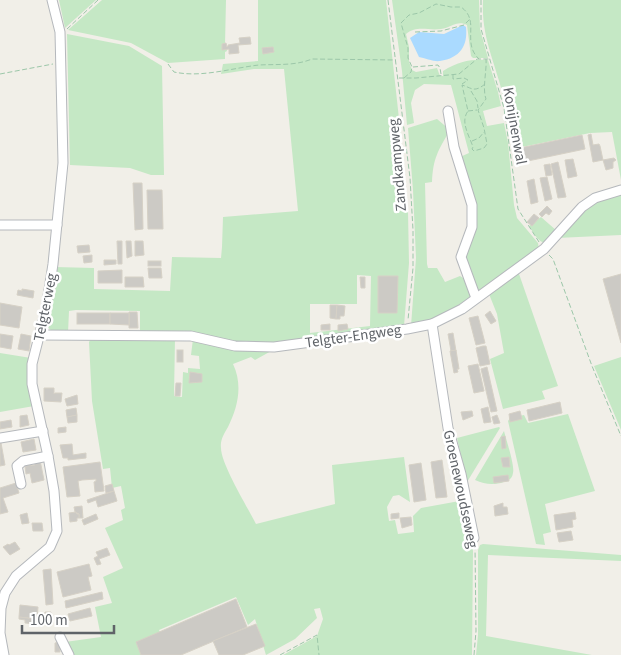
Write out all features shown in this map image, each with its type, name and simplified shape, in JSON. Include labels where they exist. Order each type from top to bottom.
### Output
[{"type":"street","name":"Telgterweg","points":[[4,655],[0,633],[2,592],[16,576],[50,547],[56,531],[54,491],[32,384],[32,364],[40,335],[52,273],[63,163],[60,32],[52,0]]},
{"type":"street","points":[[448,111],[454,147],[472,205],[472,227],[462,257],[476,298]]},
{"type":"street","name":"Telgter-Engweg","points":[[40,335],[191,336],[235,346],[259,348],[407,329],[432,324],[462,309],[544,249],[582,207],[595,198],[621,190]]},
{"type":"street","points":[[0,225],[57,226]]},
{"type":"street","name":"Groenewoudseweg","points":[[432,324],[448,428],[461,474],[474,538]]},
{"type":"street","points":[[0,438],[43,431]]},
{"type":"street","points":[[21,484],[17,466],[23,461],[48,456]]},
{"type":"street","points":[[60,636],[69,655]]},
{"type":"path","points":[[64,32],[98,0]]},
{"type":"path","name":"Zandkampweg","points":[[388,0],[410,178],[413,268],[407,329]]},
{"type":"path","name":"Konijnenwal","points":[[481,0],[482,29],[504,108],[518,209],[544,249],[553,259],[592,366],[621,436]]},
{"type":"path","points":[[404,78],[412,67],[408,58],[408,45],[400,24],[411,14],[424,11],[436,4],[461,7],[469,13],[471,19],[470,44],[474,53],[479,58],[490,59]]},
{"type":"path","points":[[415,32],[441,31],[464,25],[471,19]]},
{"type":"path","points":[[399,78],[459,74],[479,58]]},
{"type":"path","points":[[168,64],[174,72],[182,74],[260,65],[303,63],[312,59],[396,60]]},
{"type":"path","points":[[468,111],[478,109],[486,98],[484,94],[487,78],[485,71],[486,59]]},
{"type":"path","points":[[0,74],[56,64]]},
{"type":"path","points":[[412,67],[420,68],[438,65],[441,75]]},
{"type":"path","points":[[453,75],[453,79],[464,78],[468,80],[462,85]]},
{"type":"path","points":[[471,90],[478,89],[485,84]]},
{"type":"path","points":[[462,85],[471,90],[477,101],[487,144],[484,148],[473,150],[464,120],[468,111],[462,85]]},
{"type":"path","points":[[471,141],[479,138],[484,132]]},
{"type":"path","name":"Groenewoudseweg","points":[[474,538],[476,631],[474,655]]},
{"type":"path","points":[[280,655],[317,635],[319,655]]},
{"type":"green space","points":[[59,0],[96,0],[65,28]]},
{"type":"green space","points":[[102,0],[226,0],[225,45],[227,51],[225,52],[225,59],[168,63],[131,43],[68,30]]},
{"type":"green space","points":[[258,0],[386,0],[401,137],[391,134],[401,153],[408,212],[409,263],[404,326],[301,341],[247,345],[197,333],[140,334],[140,311],[76,310],[69,311],[68,333],[55,332],[50,329],[46,324],[55,267],[94,268],[94,289],[170,291],[172,257],[221,258],[223,217],[298,211],[284,69],[254,69],[221,74],[223,64],[258,61]],"holes":[[[357,275],[371,276],[370,326],[310,333],[310,304],[357,304]]]},
{"type":"green space","points":[[392,0],[479,0],[480,29],[488,58],[473,58],[471,56],[467,25],[460,23],[441,29],[414,30],[406,34],[409,47],[409,62],[412,70],[416,72],[437,68],[440,76],[443,76],[443,71],[460,63],[471,60],[488,60],[498,92],[501,106],[483,111],[487,126],[504,123],[517,218],[538,243],[539,250],[478,291],[466,263],[467,250],[474,230],[460,157],[469,153],[451,85],[424,84],[415,90],[411,103],[414,123],[407,125]]},
{"type":"green space","points":[[483,0],[621,0],[621,180],[612,132],[590,133],[512,149],[501,86],[484,27]]},
{"type":"green space","points":[[67,34],[129,46],[162,66],[164,175],[151,175],[130,168],[70,165]]},
{"type":"green space","points":[[437,119],[450,130],[437,155],[432,182],[425,183],[427,264],[428,268],[437,268],[445,282],[460,276],[466,280],[472,296],[443,314],[411,326],[416,258],[408,128]]},
{"type":"green space","points":[[621,192],[621,235],[557,238],[588,205]]},
{"type":"green space","points":[[541,217],[557,231],[545,243],[538,239],[529,226]]},
{"type":"green space","points":[[518,271],[558,386],[542,391],[545,399],[503,409],[490,359],[504,353],[497,314],[489,294]]},
{"type":"green space","points":[[175,338],[174,396],[182,397],[183,372],[188,373],[188,368],[200,369],[199,356],[191,355],[193,339],[273,350],[255,360],[251,357],[233,364],[238,380],[237,404],[221,442],[225,464],[256,524],[335,504],[332,465],[404,457],[410,502],[399,495],[393,496],[387,507],[389,521],[395,520],[398,534],[414,532],[413,516],[421,508],[465,500],[473,551],[472,655],[283,655],[317,636],[323,619],[320,608],[314,609],[317,618],[295,639],[266,655],[255,619],[248,625],[236,597],[159,630],[169,655],[72,655],[65,642],[101,637],[95,607],[112,603],[103,577],[123,568],[105,528],[123,520],[121,510],[125,508],[121,486],[112,488],[110,468],[103,469],[92,401],[89,342],[91,339]]},
{"type":"green space","points":[[0,353],[31,358],[34,406],[0,412]]},
{"type":"green space","points":[[621,357],[621,430],[594,366]]},
{"type":"green space","points":[[568,414],[595,491],[545,504],[551,532],[543,534],[545,545],[536,544],[508,421],[510,418],[524,415],[528,423]]},
{"type":"green space","points":[[500,428],[467,482],[457,438]]},
{"type":"green space","points":[[504,431],[513,465],[512,477],[505,482],[494,484],[475,480]]},
{"type":"green space","points":[[480,545],[621,555],[621,561],[488,555],[486,636],[592,655],[476,655],[478,635],[478,550]]},
{"type":"water","points":[[463,25],[466,27],[466,40],[461,50],[453,57],[440,61],[419,57],[410,38],[419,32],[444,34]]},
{"type":"building","points":[[250,37],[251,44],[238,45],[239,53],[229,54],[229,49],[222,50],[222,44],[226,43],[227,47],[228,45],[240,43],[239,38]]},
{"type":"building","points":[[273,47],[274,52],[263,54],[262,48]]},
{"type":"building","points":[[591,134],[593,145],[599,144],[600,146],[603,160],[593,162],[588,135]]},
{"type":"building","points":[[582,135],[585,149],[523,162],[520,148]]},
{"type":"building","points":[[614,158],[616,160],[613,162],[613,168],[606,170],[603,160]]},
{"type":"building","points":[[573,159],[577,176],[568,178],[565,160]]},
{"type":"building","points":[[558,162],[566,197],[558,198],[551,164]]},
{"type":"building","points":[[550,164],[552,175],[546,176],[544,165]]},
{"type":"building","points":[[547,177],[552,199],[545,201],[540,178]]},
{"type":"building","points":[[534,179],[538,202],[531,204],[527,181]]},
{"type":"building","points":[[133,183],[142,183],[143,229],[135,230]]},
{"type":"building","points":[[147,190],[162,190],[163,229],[148,229]]},
{"type":"building","points":[[547,206],[552,211],[549,215],[546,213],[542,217],[539,214]]},
{"type":"building","points":[[534,214],[539,218],[532,226],[527,222]]},
{"type":"building","points":[[117,241],[122,241],[122,264],[118,264]]},
{"type":"building","points":[[126,241],[131,241],[132,256],[127,258]]},
{"type":"building","points":[[135,241],[143,241],[144,255],[135,256]]},
{"type":"building","points":[[89,245],[90,252],[78,253],[77,246]]},
{"type":"building","points":[[92,255],[92,262],[84,263],[83,256]]},
{"type":"building","points":[[104,260],[116,260],[116,264],[104,265]]},
{"type":"building","points":[[148,261],[161,261],[161,266],[148,266]]},
{"type":"building","points":[[148,268],[161,268],[162,278],[149,278]]},
{"type":"building","points":[[122,270],[122,283],[98,283],[98,271]]},
{"type":"building","points":[[621,274],[621,343],[603,279]]},
{"type":"building","points":[[378,276],[398,276],[397,313],[378,313]]},
{"type":"building","points":[[125,277],[143,277],[144,287],[125,287]]},
{"type":"building","points":[[360,277],[365,277],[365,288],[361,288]]},
{"type":"building","points":[[22,289],[34,291],[33,298],[17,295],[18,290],[22,291]]},
{"type":"building","points":[[0,303],[22,307],[19,328],[0,325]]},
{"type":"building","points":[[330,305],[337,305],[336,319],[330,318]]},
{"type":"building","points":[[337,305],[345,306],[344,316],[340,316],[340,319],[336,319]]},
{"type":"building","points":[[490,311],[496,321],[491,324],[485,315]]},
{"type":"building","points":[[129,312],[137,312],[138,328],[129,328]]},
{"type":"building","points":[[77,313],[110,313],[110,324],[77,324]]},
{"type":"building","points":[[110,313],[129,313],[129,325],[110,324]]},
{"type":"building","points":[[478,316],[485,343],[476,345],[469,318]]},
{"type":"building","points":[[330,324],[330,330],[321,330],[321,325]]},
{"type":"building","points":[[347,324],[348,329],[338,331],[338,325]]},
{"type":"building","points":[[453,333],[456,351],[451,351],[448,334]]},
{"type":"building","points":[[0,334],[13,336],[11,349],[0,347]]},
{"type":"building","points":[[21,334],[31,336],[29,351],[18,349]]},
{"type":"building","points":[[486,346],[490,364],[480,366],[476,348]]},
{"type":"building","points":[[177,350],[183,350],[183,362],[177,362]]},
{"type":"building","points":[[456,350],[459,369],[457,369],[458,372],[454,373],[450,351]]},
{"type":"building","points":[[478,364],[484,391],[474,393],[468,366]]},
{"type":"building","points":[[487,367],[497,411],[491,412],[481,369]]},
{"type":"building","points":[[190,372],[202,374],[202,382],[189,383]]},
{"type":"building","points":[[176,383],[181,383],[180,396],[175,396]]},
{"type":"building","points":[[44,388],[54,388],[54,394],[62,393],[61,402],[44,401]]},
{"type":"building","points":[[77,395],[78,404],[67,406],[65,399]]},
{"type":"building","points":[[560,402],[562,413],[529,421],[527,410]]},
{"type":"building","points":[[488,407],[491,422],[484,423],[481,409]]},
{"type":"building","points":[[76,408],[77,415],[67,417],[66,410]]},
{"type":"building","points":[[472,411],[473,416],[463,420],[461,412]]},
{"type":"building","points":[[520,411],[522,419],[510,422],[509,414]]},
{"type":"building","points":[[27,415],[29,425],[20,427],[20,416]]},
{"type":"building","points":[[77,415],[77,422],[68,423],[67,417]]},
{"type":"building","points":[[497,415],[500,423],[494,424],[492,417]]},
{"type":"building","points":[[11,420],[12,427],[0,429],[0,422]]},
{"type":"building","points":[[66,427],[66,432],[58,433],[58,428]]},
{"type":"building","points":[[505,436],[506,448],[502,449],[501,437]]},
{"type":"building","points":[[34,439],[36,450],[23,452],[21,442]]},
{"type":"building","points":[[0,443],[5,465],[0,466]]},
{"type":"building","points":[[72,444],[73,455],[86,453],[86,458],[68,460],[68,458],[63,458],[60,445]]},
{"type":"building","points":[[509,457],[510,467],[503,467],[501,458]]},
{"type":"building","points":[[40,460],[44,480],[32,483],[30,473],[26,474],[25,466],[35,465],[34,461]]},
{"type":"building","points":[[442,460],[447,497],[436,498],[431,462]]},
{"type":"building","points":[[100,462],[104,491],[95,492],[94,482],[96,479],[82,480],[78,481],[80,496],[67,497],[63,467]]},
{"type":"building","points":[[421,463],[426,500],[414,502],[409,465]]},
{"type":"building","points":[[508,475],[509,481],[494,483],[493,477]]},
{"type":"building","points":[[16,483],[19,493],[3,498],[8,512],[0,514],[0,488]]},
{"type":"building","points":[[112,484],[114,491],[106,493],[105,486]]},
{"type":"building","points":[[114,491],[117,501],[98,507],[96,500],[88,503],[87,500]]},
{"type":"building","points":[[503,503],[503,507],[507,507],[508,514],[495,516],[494,506]]},
{"type":"building","points":[[82,506],[83,518],[79,518],[79,514],[75,512],[74,507]]},
{"type":"building","points":[[76,512],[79,514],[79,518],[77,518],[77,521],[70,522],[69,513]]},
{"type":"building","points":[[575,512],[576,519],[572,520],[573,527],[556,530],[554,515]]},
{"type":"building","points":[[27,513],[29,523],[22,524],[20,515]]},
{"type":"building","points":[[399,513],[399,518],[391,519],[391,514]]},
{"type":"building","points":[[96,514],[98,519],[84,525],[82,520]]},
{"type":"building","points":[[411,517],[412,525],[402,528],[400,518]]},
{"type":"building","points":[[32,523],[42,523],[43,531],[33,531]]},
{"type":"building","points":[[571,531],[573,540],[559,542],[557,533]]},
{"type":"building","points":[[15,542],[20,549],[10,555],[3,547]]},
{"type":"building","points":[[107,548],[110,555],[99,559],[101,564],[97,565],[94,558],[98,556],[96,552]]},
{"type":"building","points":[[89,564],[92,576],[88,577],[91,590],[63,597],[57,572]]},
{"type":"building","points":[[51,569],[53,604],[46,605],[43,570]]},
{"type":"building","points":[[102,592],[103,599],[66,608],[65,601]]},
{"type":"building","points":[[236,599],[247,627],[181,655],[141,655],[136,642]]},
{"type":"building","points":[[20,605],[38,607],[37,619],[19,617]]},
{"type":"building","points":[[90,608],[92,616],[70,621],[68,614]]},
{"type":"building","points":[[45,612],[51,612],[50,620],[44,619]]},
{"type":"building","points":[[19,617],[36,619],[36,624],[25,623],[25,620],[19,619]]},
{"type":"building","points":[[256,624],[265,646],[243,655],[219,655],[213,641]]},
{"type":"building","points":[[60,642],[60,652],[55,652],[55,643]]}]
